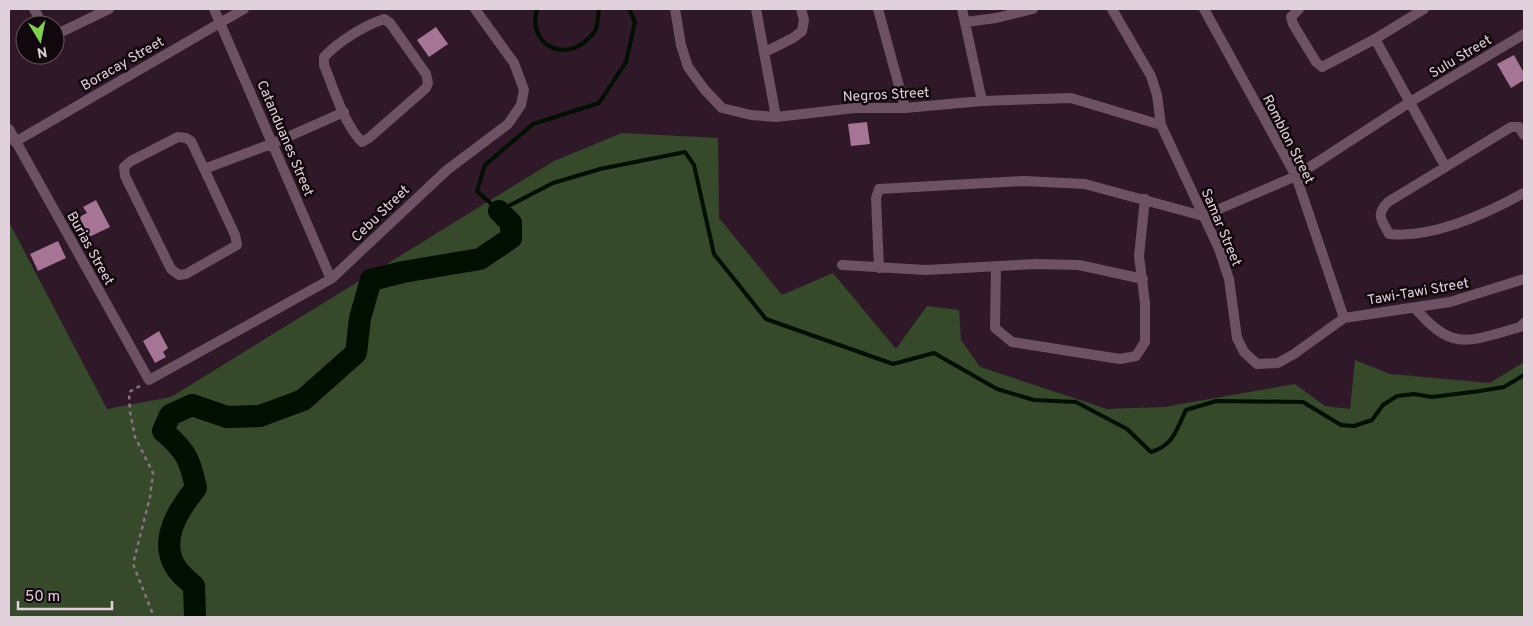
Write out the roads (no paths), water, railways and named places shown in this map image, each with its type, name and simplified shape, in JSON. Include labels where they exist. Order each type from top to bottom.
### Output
[{"type":"street","points":[[65,30],[109,9]]},
{"type":"street","name":"Catanduanes Street","points":[[214,9],[274,143],[331,279]]},
{"type":"street","name":"Boracay Street","points":[[15,142],[244,9]]},
{"type":"street","name":"Cebu Street","points":[[149,380],[331,279],[446,170],[508,124],[522,105],[524,90],[514,63],[475,9]]},
{"type":"street","name":"Negros Street","points":[[675,9],[681,45],[688,67],[704,90],[722,108],[751,115],[776,117],[855,108],[905,108],[982,101],[1071,98],[1161,125]]},
{"type":"street","points":[[756,9],[776,117]]},
{"type":"street","points":[[765,52],[793,38],[802,31],[804,20],[801,9]]},
{"type":"street","points":[[878,9],[905,108]]},
{"type":"street","points":[[962,9],[982,101]]},
{"type":"street","name":"Samar Street","points":[[1112,9],[1151,76],[1157,95],[1161,125],[1219,249],[1229,278],[1237,338],[1244,352],[1257,364],[1278,363],[1294,354],[1344,318]]},
{"type":"street","name":"Romblon Street","points":[[1204,9],[1296,176],[1344,318]]},
{"type":"street","points":[[1299,9],[1291,17],[1293,24],[1316,62],[1322,67],[1375,39],[1424,9]]},
{"type":"street","points":[[966,22],[1029,10]]},
{"type":"street","points":[[384,20],[390,23],[426,74],[428,83],[426,88],[362,142],[356,136],[344,112],[324,65],[324,57],[331,49],[375,22],[384,20]]},
{"type":"street","name":"Sulu Street","points":[[1203,216],[1296,176],[1410,102],[1524,34]]},
{"type":"street","points":[[1375,39],[1445,166]]},
{"type":"street","points":[[204,169],[274,143],[344,112]]},
{"type":"street","points":[[1524,135],[1519,128],[1510,127],[1388,202],[1381,209],[1380,216],[1390,234],[1403,235],[1459,223],[1524,193]]},
{"type":"street","name":"Burias Street","points":[[9,129],[149,380]]},
{"type":"street","points":[[178,138],[186,138],[191,141],[204,169],[235,235],[236,245],[186,274],[179,275],[171,269],[125,176],[124,167],[131,161],[178,138]]},
{"type":"street","points":[[879,268],[876,198],[878,189],[1024,180],[1085,184],[1203,216]]},
{"type":"street","points":[[996,266],[995,328],[1012,342],[1120,359],[1136,356],[1144,342],[1143,279],[1139,256],[1145,199]]},
{"type":"street","points":[[842,264],[926,270],[996,266],[1079,265],[1143,279]]},
{"type":"street","name":"Tawi-Tawi Street","points":[[1344,318],[1450,302],[1524,279]]},
{"type":"street","points":[[1415,308],[1432,328],[1452,339],[1473,340],[1520,327],[1524,323]]},
{"type":"waterway","points":[[537,9],[535,21],[537,32],[542,40],[550,46],[559,49],[579,46],[590,37],[596,29],[599,9]]},
{"type":"waterway","points":[[629,9],[635,22],[626,62],[599,103],[533,124],[485,165],[477,191],[499,211],[553,183],[600,169],[685,152],[694,165],[714,254],[766,319],[893,364],[934,353],[997,389],[1034,400],[1076,402],[1127,429],[1151,452],[1170,441],[1186,410],[1216,401],[1303,402],[1341,425],[1354,426],[1372,420],[1383,405],[1397,396],[1414,394],[1432,397],[1480,391],[1504,387],[1524,375]]},
{"type":"waterway","points":[[195,617],[194,586],[177,569],[171,556],[169,545],[173,525],[183,505],[196,488],[192,470],[186,456],[177,444],[163,431],[170,415],[192,405],[227,417],[260,416],[303,400],[356,353],[360,318],[371,280],[403,272],[480,259],[511,238],[511,223],[499,211]]}]
